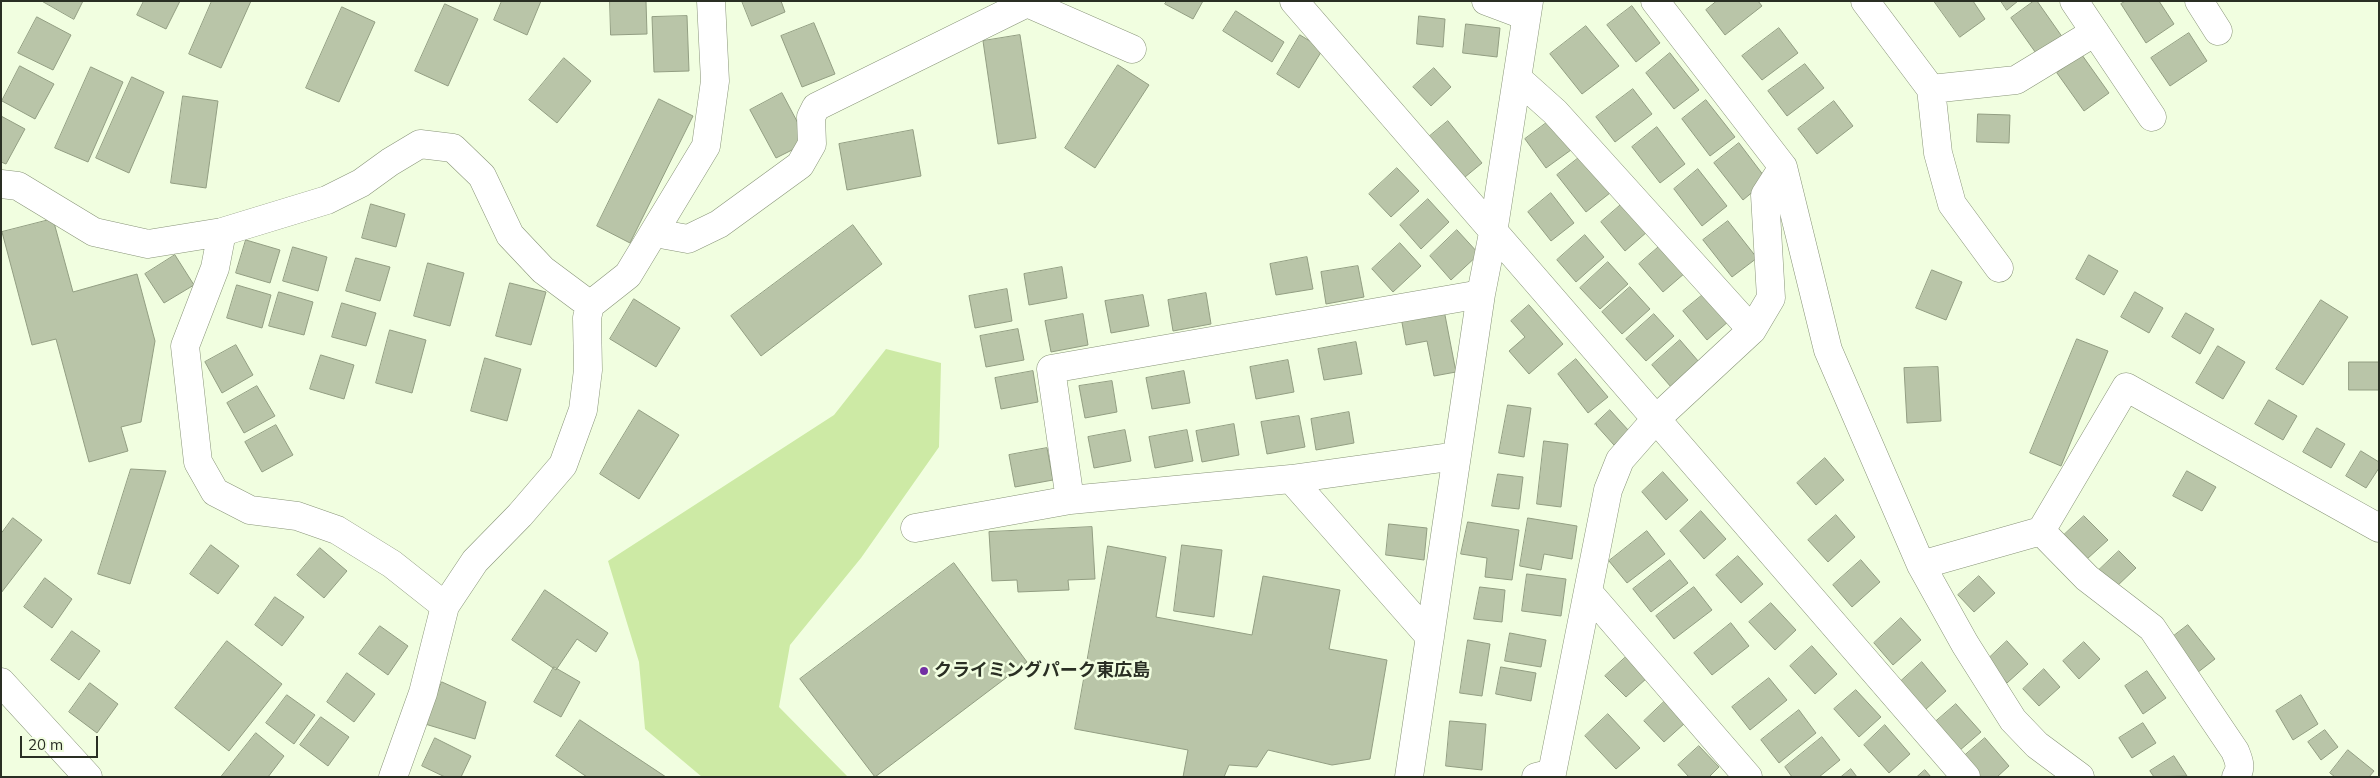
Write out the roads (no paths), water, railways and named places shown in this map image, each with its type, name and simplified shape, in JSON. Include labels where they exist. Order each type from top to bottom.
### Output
[{"type":"street","points":[[393,777],[423,693],[444,606],[475,561],[520,516],[563,465],[584,410],[588,370],[587,318],[590,305],[628,275],[706,146],[715,81],[710,1]]},
{"type":"street","points":[[1294,1],[1966,777]]},
{"type":"street","points":[[1409,777],[1481,294],[1493,233],[1528,9],[1486,1]]},
{"type":"street","points":[[1655,1],[1783,166],[1828,350],[1921,565],[1965,644],[2013,720],[2037,745],[2080,777]]},
{"type":"street","points":[[1865,1],[1931,88],[1938,153],[1952,204],[1999,268]]},
{"type":"street","points":[[2074,1],[2152,117]]},
{"type":"street","points":[[2199,1],[2218,31]]},
{"type":"street","points":[[654,233],[688,239],[719,224],[800,165],[812,144],[811,117],[816,107],[1027,3],[1132,49]]},
{"type":"street","points":[[1931,88],[2016,80],[2095,32]]},
{"type":"street","points":[[1517,78],[1555,112],[1752,330]]},
{"type":"street","points":[[1,184],[18,186],[94,232],[148,244],[222,232],[327,200],[361,183],[390,162],[420,144],[453,148],[482,176],[510,235],[543,270],[590,305]]},
{"type":"street","points":[[1548,775],[1608,490],[1620,460],[1656,419],[1752,330],[1771,298],[1765,195],[1783,166]]},
{"type":"street","points":[[222,232],[216,268],[185,346],[198,462],[215,492],[250,510],[297,516],[337,530],[392,564],[444,606]]},
{"type":"street","points":[[1070,500],[1051,369],[1481,294]]},
{"type":"street","points":[[1921,565],[2041,530],[2126,387],[2379,528]]},
{"type":"street","points":[[914,528],[1070,500],[1291,479],[1457,456]]},
{"type":"street","points":[[1291,479],[1430,637]]},
{"type":"street","points":[[2041,530],[2087,578],[2152,628],[2235,751],[2240,763],[2240,771],[2236,777]]},
{"type":"street","points":[[1588,592],[1748,777]]},
{"type":"street","points":[[1,682],[88,777]]},
{"type":"place","name":"クライミングパーク東広島","points":[[924,671]]}]
